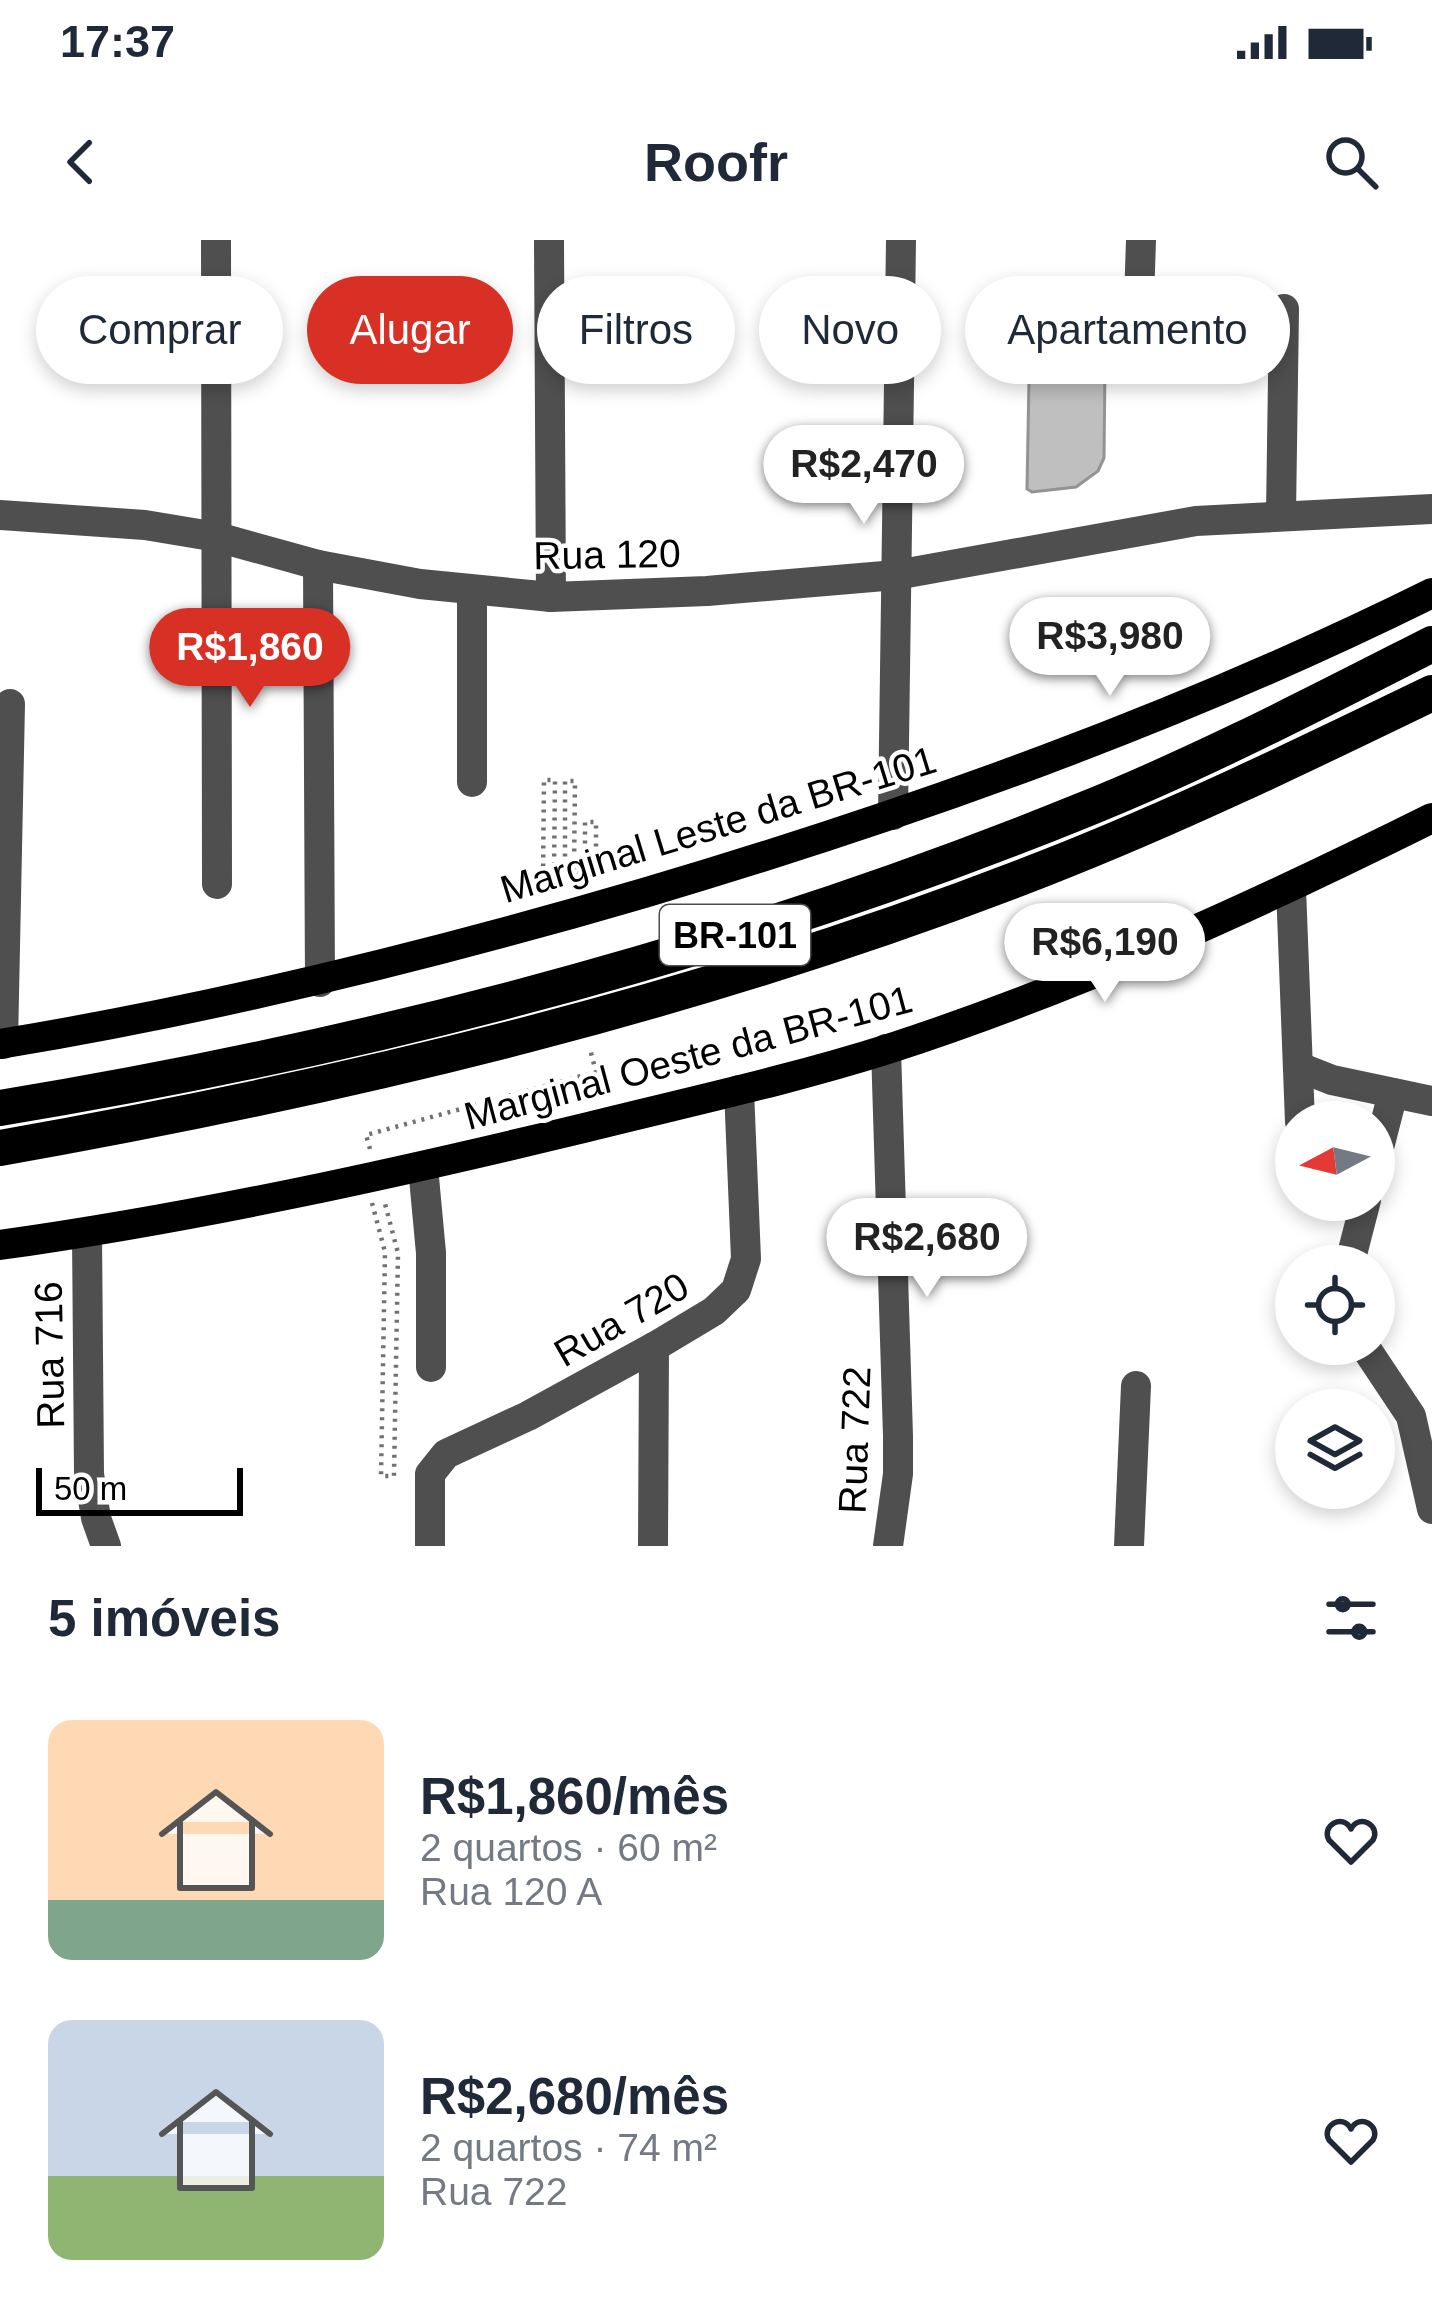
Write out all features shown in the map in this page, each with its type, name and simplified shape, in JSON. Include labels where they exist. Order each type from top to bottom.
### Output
[{"type":"highway","name":"BR-101","points":[[0,1108],[236,1066],[392,1031],[753,930],[952,862],[1082,811],[1238,742],[1432,644]]},
{"type":"highway","name":"BR-101","points":[[0,1148],[235,1104],[476,1051],[779,962],[1043,869],[1254,779],[1432,693]]},
{"type":"main road","name":"Marginal Leste da BR-101","points":[[2,1044],[320,982],[559,918],[893,815],[1209,694],[1432,593]]},
{"type":"main road","name":"Marginal Oeste da BR-101","points":[[0,1245],[366,1180],[739,1090],[886,1049],[1146,954],[1432,818]]},
{"type":"street","points":[[216,240],[217,884]]},
{"type":"street","points":[[549,240],[551,597]]},
{"type":"street","points":[[893,815],[901,240]]},
{"type":"street","points":[[1140,276],[1141,240]]},
{"type":"street","points":[[1281,514],[1283,384]]},
{"type":"street","name":"Rua 120","points":[[0,515],[82,518],[217,537],[318,565],[472,592],[551,597],[646,595],[896,575],[1196,520],[1432,509]]},
{"type":"street","points":[[318,565],[320,982]]},
{"type":"street","points":[[472,592],[472,782]]},
{"type":"street","points":[[2,1044],[10,704]]},
{"type":"street","points":[[1291,888],[1300,1101]]},
{"type":"street","name":"Rua 722","points":[[886,1049],[898,1436],[888,1546]]},
{"type":"street","points":[[1299,1067],[1332,1080],[1432,1101]]},
{"type":"street","name":"Rua 720","points":[[430,1546],[429,1488],[436,1463],[446,1454],[654,1348],[728,1300],[743,1276],[746,1259],[739,1090]]},
{"type":"street","points":[[1391,1101],[1393,1093]]},
{"type":"street","points":[[423,1167],[431,1367]]},
{"type":"street","name":"Rua 716","points":[[87,1233],[89,1474],[106,1546]]},
{"type":"street","points":[[652,1546],[654,1348]]},
{"type":"street","points":[[1377,1365],[1411,1416],[1432,1509]]},
{"type":"street","points":[[1129,1546],[1136,1386]]},
{"type":"path","points":[[543,878],[544,779],[555,780],[554,872],[565,872],[565,781],[575,781],[574,872],[584,872],[585,821],[596,822],[596,890]]},
{"type":"path","points":[[366,1180],[385,1252],[381,1476],[394,1476],[398,1252]]},
{"type":"building","points":[[1029,384],[1105,384],[1104,458],[1098,471],[1076,487],[1027,489]]}]
